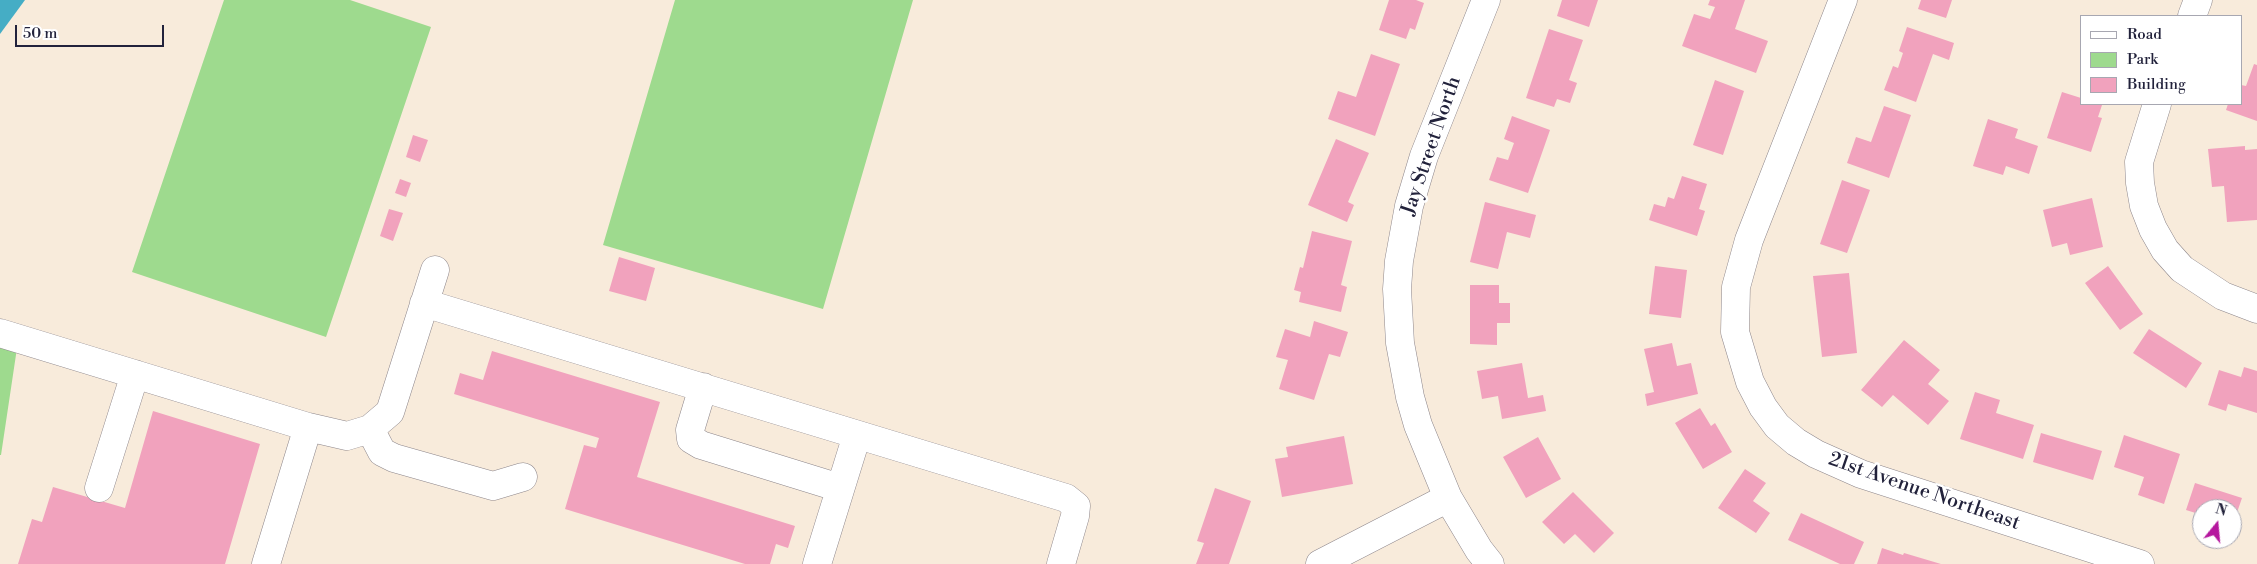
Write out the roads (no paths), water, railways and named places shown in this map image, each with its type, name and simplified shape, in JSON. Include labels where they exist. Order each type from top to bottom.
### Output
[{"type":"street","name":"Jay Street North","points":[[1486,0],[1424,156],[1409,206],[1399,261],[1397,289],[1400,343],[1410,397],[1418,425],[1448,498],[1478,550],[1490,564]]},
{"type":"street","name":"21st Avenue Northeast","points":[[1843,0],[1749,240],[1736,287],[1735,332],[1750,382],[1758,398],[1777,426],[1796,442],[1816,454],[1861,474],[2140,564]]},
{"type":"street","points":[[2192,15],[2198,0]]},
{"type":"street","points":[[2157,105],[2139,162],[2140,184],[2153,229],[2165,250],[2182,269],[2223,296],[2257,309]]},
{"type":"street","points":[[0,333],[308,427],[347,436],[370,429],[390,412],[435,270]]},
{"type":"street","points":[[424,303],[1066,498],[1076,506],[1061,564]]},
{"type":"street","points":[[100,488],[135,374]]},
{"type":"street","points":[[703,387],[690,430],[692,439],[701,445],[840,488]]},
{"type":"street","points":[[266,564],[308,427]]},
{"type":"street","points":[[370,429],[382,452],[394,458],[492,486],[524,477]]},
{"type":"street","points":[[817,564],[857,434]]},
{"type":"street","points":[[1320,564],[1448,498]]},
{"type":"water","points":[[0,0],[25,0],[0,34]]}]
